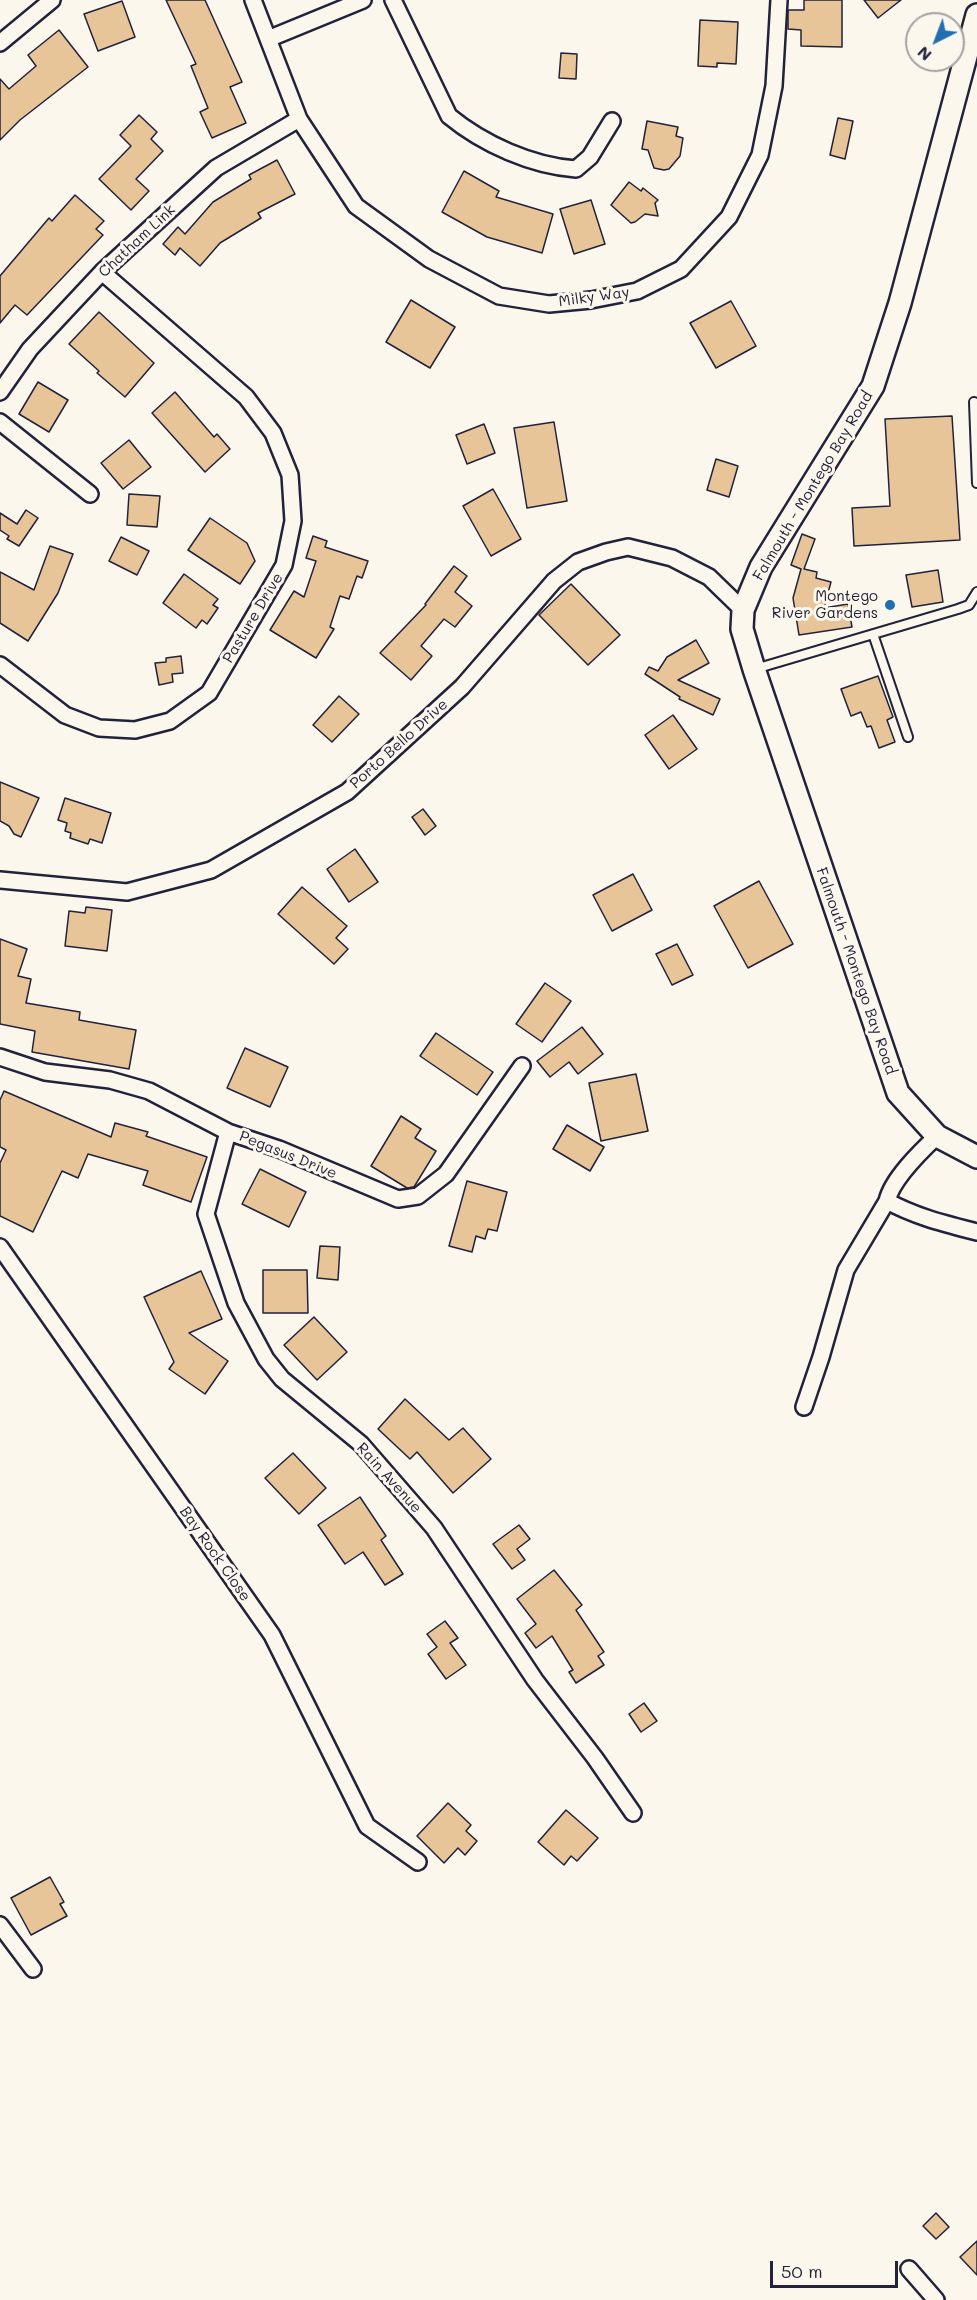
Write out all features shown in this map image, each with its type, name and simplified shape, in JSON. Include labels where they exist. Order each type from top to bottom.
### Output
[{"type":"main road","name":"Falmouth - Montego Bay Road","points":[[977,15],[900,303],[873,386],[761,567],[743,610],[742,628],[898,1093],[937,1136],[977,1157]]},
{"type":"street","points":[[0,44],[52,0]]},
{"type":"street","name":"Milky Way","points":[[253,0],[299,119],[356,206],[429,259],[500,296],[549,304],[591,300],[637,291],[681,269],[729,217],[760,154],[774,86],[779,0]]},
{"type":"street","points":[[268,39],[363,0]]},
{"type":"street","points":[[393,0],[449,116],[489,143],[560,168],[576,169],[590,158],[612,121]]},
{"type":"street","name":"Chatham Link","points":[[0,392],[30,349],[102,272],[216,168],[299,119]]},
{"type":"street","name":"Pasture Drive","points":[[0,665],[66,715],[99,728],[135,730],[170,721],[209,693],[285,565],[293,520],[290,475],[273,433],[246,397],[102,272]]},
{"type":"street","points":[[0,422],[90,494]]},
{"type":"street","name":"Porto Bello Drive","points":[[0,880],[127,892],[211,870],[347,792],[462,687],[554,581],[578,562],[628,547],[672,558],[709,577],[743,610]]},
{"type":"street","name":"Pegasus Drive","points":[[0,1058],[45,1072],[110,1080],[149,1091],[228,1132],[279,1149],[398,1199],[418,1196],[446,1174],[522,1066]]},
{"type":"street","name":"Rain Avenue","points":[[228,1132],[206,1214],[236,1304],[266,1359],[282,1379],[361,1444],[434,1528],[535,1680],[595,1758],[633,1813]]},
{"type":"street","points":[[804,1407],[846,1269],[887,1201],[890,1188],[920,1152],[937,1136]]},
{"type":"street","points":[[887,1201],[901,1209],[942,1224],[977,1232]]},
{"type":"street","name":"Bay Rock Close","points":[[0,1247],[272,1635],[367,1826],[418,1862]]},
{"type":"street","points":[[0,1925],[33,1969]]},
{"type":"street","points":[[909,2269],[936,2300]]},
{"type":"lane","points":[[974,402],[977,483]]},
{"type":"lane","points":[[754,669],[969,605],[977,592]]},
{"type":"lane","points":[[873,634],[908,737]]},
{"type":"building","points":[[166,0],[205,0],[242,82],[230,87],[246,123],[212,138],[200,112],[208,108],[191,66],[196,64]]},
{"type":"building","points":[[804,0],[842,0],[842,47],[801,46],[801,30],[788,29],[788,10],[804,10]]},
{"type":"building","points":[[864,0],[901,0],[878,18]]},
{"type":"building","points":[[122,1],[135,37],[98,51],[84,14]]},
{"type":"building","points":[[700,20],[738,22],[736,64],[717,63],[717,67],[698,66]]},
{"type":"building","points":[[59,30],[88,67],[20,120],[0,140],[0,79],[9,89],[36,66],[28,55]]},
{"type":"building","points":[[561,53],[577,54],[576,79],[559,78]]},
{"type":"building","points":[[139,115],[157,132],[151,139],[163,151],[136,179],[149,191],[131,210],[99,179],[131,146],[120,135]]},
{"type":"building","points":[[838,118],[853,121],[845,159],[830,155]]},
{"type":"building","points":[[647,121],[678,127],[676,136],[683,138],[680,156],[669,169],[654,168],[648,150],[642,149]]},
{"type":"building","points":[[277,160],[295,194],[258,213],[261,218],[220,243],[200,266],[180,248],[175,255],[163,244],[178,227],[185,234],[213,202],[251,179],[249,175]]},
{"type":"building","points":[[464,171],[499,191],[496,197],[553,214],[542,253],[487,237],[442,212]]},
{"type":"building","points":[[629,182],[641,191],[643,188],[658,200],[655,203],[658,216],[645,214],[631,223],[611,205]]},
{"type":"building","points":[[75,195],[104,221],[96,229],[103,235],[27,315],[15,305],[0,323],[0,276],[49,218],[52,221]]},
{"type":"building","points":[[591,200],[605,244],[574,254],[560,209]]},
{"type":"building","points":[[411,300],[455,327],[430,368],[386,342]]},
{"type":"building","points":[[731,301],[756,346],[716,368],[690,323]]},
{"type":"building","points":[[99,312],[154,363],[125,397],[97,373],[99,371],[69,344]]},
{"type":"building","points":[[38,382],[68,400],[49,432],[19,414]]},
{"type":"building","points":[[175,392],[214,437],[217,434],[230,449],[205,472],[152,413]]},
{"type":"building","points":[[952,416],[960,540],[854,546],[852,508],[890,506],[885,419]]},
{"type":"building","points":[[554,422],[567,501],[527,508],[514,428]]},
{"type":"building","points":[[484,424],[495,453],[467,464],[456,435]]},
{"type":"building","points":[[129,440],[151,467],[123,489],[101,463]]},
{"type":"building","points":[[716,459],[738,466],[729,497],[707,490]]},
{"type":"building","points":[[493,489],[521,539],[491,556],[463,506]]},
{"type":"building","points":[[129,494],[160,496],[157,527],[127,525]]},
{"type":"building","points":[[26,510],[38,518],[19,546],[7,539],[9,536],[0,530],[0,513],[17,524]]},
{"type":"building","points":[[210,518],[247,543],[255,561],[240,584],[188,550]]},
{"type":"building","points":[[802,534],[815,539],[804,569],[817,572],[816,578],[831,582],[824,608],[848,604],[852,627],[799,635],[793,598],[801,569],[791,565]]},
{"type":"building","points":[[313,536],[327,541],[325,547],[368,561],[362,578],[357,576],[349,599],[340,596],[330,627],[334,629],[316,658],[270,630],[294,591],[304,597],[316,561],[306,558]]},
{"type":"building","points":[[121,537],[149,551],[137,575],[109,561]]},
{"type":"building","points":[[50,546],[73,554],[58,593],[28,641],[0,623],[0,572],[34,590]]},
{"type":"building","points":[[454,566],[467,576],[455,592],[472,606],[455,627],[444,619],[421,646],[432,656],[411,680],[380,653],[426,605]]},
{"type":"building","points":[[938,570],[943,602],[912,607],[906,575]]},
{"type":"building","points":[[184,574],[218,599],[213,605],[218,608],[207,624],[202,620],[196,628],[163,603]]},
{"type":"building","points":[[571,584],[620,635],[588,665],[539,615]]},
{"type":"building","points":[[696,640],[709,663],[678,680],[720,699],[713,715],[679,699],[680,697],[645,674],[649,667],[658,671],[667,657]]},
{"type":"building","points":[[181,656],[183,673],[172,674],[173,682],[159,685],[155,663],[166,662],[166,658]]},
{"type":"building","points":[[878,676],[893,717],[887,720],[895,742],[879,748],[871,726],[867,727],[861,712],[851,716],[841,689]]},
{"type":"building","points":[[339,696],[359,714],[332,742],[313,725]]},
{"type":"building","points":[[673,715],[697,749],[669,769],[645,735]]},
{"type":"building","points":[[0,782],[39,798],[21,837],[14,834],[9,826],[0,821]]},
{"type":"building","points":[[65,798],[111,813],[102,843],[90,839],[88,844],[70,838],[71,833],[65,831],[67,823],[58,820]]},
{"type":"building","points":[[423,809],[436,826],[425,835],[412,817]]},
{"type":"building","points":[[355,849],[378,882],[349,902],[327,869]]},
{"type":"building","points":[[633,874],[652,910],[612,931],[593,895]]},
{"type":"building","points":[[759,881],[793,944],[748,968],[714,906]]},
{"type":"building","points":[[302,887],[347,926],[336,938],[348,949],[334,964],[278,914]]},
{"type":"building","points":[[86,907],[112,910],[107,951],[65,946],[69,911],[85,913]]},
{"type":"building","points":[[0,939],[27,949],[18,976],[31,979],[26,1003],[80,1012],[79,1020],[136,1030],[129,1069],[32,1052],[35,1031],[0,1024]]},
{"type":"building","points":[[677,944],[693,975],[672,985],[656,954]]},
{"type":"building","points":[[545,983],[571,1001],[542,1042],[516,1024]]},
{"type":"building","points":[[582,1027],[603,1054],[578,1074],[569,1062],[550,1077],[537,1061]]},
{"type":"building","points":[[436,1033],[493,1072],[477,1095],[420,1056]]},
{"type":"building","points":[[245,1048],[288,1067],[270,1107],[227,1088]]},
{"type":"building","points":[[636,1074],[648,1131],[601,1141],[589,1083]]},
{"type":"building","points":[[4,1091],[111,1137],[115,1123],[148,1132],[146,1136],[207,1157],[191,1202],[143,1185],[148,1171],[88,1154],[78,1178],[62,1171],[33,1232],[0,1216],[0,1163],[6,1150],[0,1147],[0,1100]]},
{"type":"building","points":[[401,1116],[421,1129],[415,1138],[436,1151],[414,1187],[407,1188],[371,1166]]},
{"type":"building","points":[[567,1125],[604,1147],[590,1171],[553,1149]]},
{"type":"building","points":[[260,1169],[306,1192],[289,1227],[242,1204]]},
{"type":"building","points":[[467,1181],[507,1192],[497,1231],[488,1229],[485,1239],[476,1236],[472,1252],[449,1246]]},
{"type":"building","points":[[320,1246],[340,1247],[338,1280],[317,1278]]},
{"type":"building","points":[[263,1270],[307,1270],[308,1313],[263,1313]]},
{"type":"building","points":[[201,1271],[222,1319],[189,1333],[228,1361],[205,1394],[169,1369],[174,1362],[144,1297]]},
{"type":"building","points":[[314,1317],[347,1352],[317,1380],[284,1345]]},
{"type":"building","points":[[405,1399],[449,1440],[463,1428],[491,1459],[453,1493],[417,1452],[410,1459],[378,1429]]},
{"type":"building","points":[[293,1453],[326,1488],[299,1514],[265,1478]]},
{"type":"building","points":[[360,1497],[386,1536],[381,1540],[403,1574],[385,1585],[363,1552],[345,1564],[318,1525]]},
{"type":"building","points":[[519,1525],[530,1539],[517,1549],[525,1560],[512,1569],[493,1544]]},
{"type":"building","points":[[554,1570],[582,1605],[576,1610],[604,1652],[598,1656],[604,1665],[576,1683],[569,1672],[573,1670],[552,1636],[536,1648],[525,1633],[536,1624],[517,1599]]},
{"type":"building","points":[[445,1621],[458,1638],[450,1643],[466,1665],[446,1679],[428,1654],[437,1647],[427,1634]]},
{"type":"building","points":[[644,1703],[657,1721],[641,1732],[629,1714]]},
{"type":"building","points":[[448,1803],[471,1825],[466,1831],[477,1841],[465,1855],[458,1848],[444,1863],[417,1836]]},
{"type":"building","points":[[566,1810],[598,1838],[577,1861],[571,1856],[564,1865],[538,1842]]},
{"type":"building","points":[[50,1877],[64,1902],[60,1904],[67,1916],[31,1935],[11,1898]]},
{"type":"building","points":[[936,2213],[949,2227],[936,2239],[923,2226]]},
{"type":"building","points":[[977,2241],[977,2275],[960,2257]]},
{"type":"place","name":"Montego River Gardens","points":[[890,605]]}]
